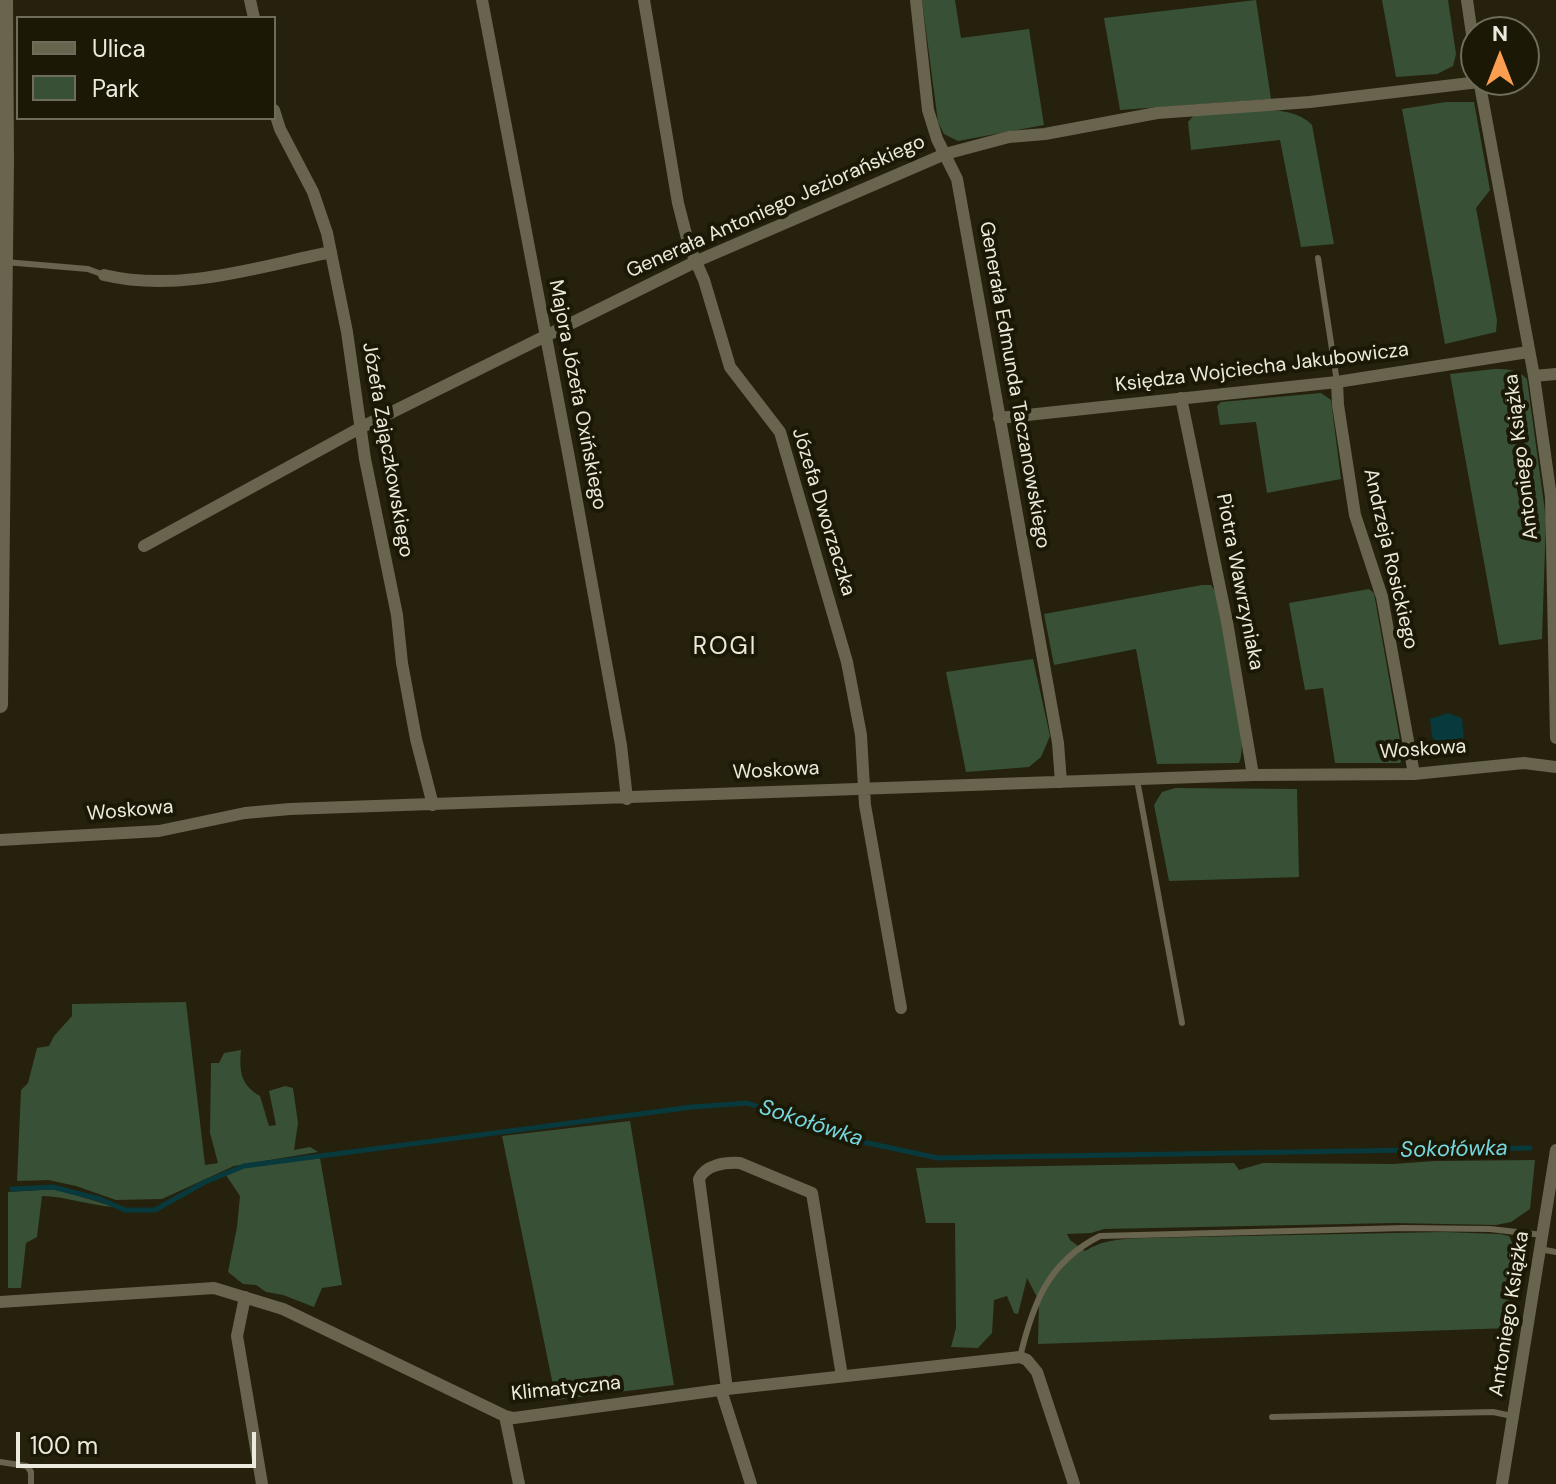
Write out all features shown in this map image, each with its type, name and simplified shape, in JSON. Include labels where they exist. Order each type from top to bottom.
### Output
[{"type":"street","points":[[0,705],[5,0]]},
{"type":"street","name":"Majora Józefa Oxińskiego","points":[[482,0],[621,745],[627,799]]},
{"type":"street","name":"Józefa Dworzaczka","points":[[644,0],[678,203],[689,246],[697,261],[730,367],[774,424],[783,442],[847,662],[857,712],[865,805],[901,1008]]},
{"type":"street","name":"Generała Edmunda Taczanowskiego","points":[[916,0],[928,110],[957,179],[1058,743],[1061,782]]},
{"type":"street","name":"Generała Antoniego Jeziorańskiego","points":[[144,546],[360,428],[697,261],[945,154],[1009,137],[1045,134],[1157,113],[1310,102],[1460,83]]},
{"type":"street","name":"Antoniego Książka","points":[[1482,96],[1534,376],[1553,519],[1556,738]]},
{"type":"street","name":"Józefa Zajączkowskiego","points":[[276,116],[313,192],[331,252],[347,332],[360,428],[397,615],[416,739],[433,805]]},
{"type":"street","points":[[104,275],[133,280],[184,280],[331,252]]},
{"type":"street","name":"Księdza Wojciecha Jakubowicza","points":[[999,418],[1337,382],[1528,352]]},
{"type":"street","points":[[1534,376],[1556,374]]},
{"type":"street","name":"Andrzeja Rosickiego","points":[[1337,382],[1355,515],[1382,597],[1414,774]]},
{"type":"street","name":"Piotra Wawrzyniaka","points":[[1181,398],[1227,622],[1253,775]]},
{"type":"street","name":"Woskowa","points":[[0,840],[159,831],[262,810],[627,799],[865,787],[1253,775],[1414,774],[1502,764],[1556,767]]},
{"type":"street","name":"Antoniego Książka","points":[[1502,1484],[1556,1150]]},
{"type":"street","points":[[751,1484],[724,1389],[699,1179],[702,1172],[732,1162],[740,1163],[812,1193],[842,1376]]},
{"type":"street","name":"Klimatyczna","points":[[0,1302],[214,1288],[295,1315],[505,1416],[523,1417],[724,1389],[1020,1357]]},
{"type":"street","points":[[245,1297],[237,1336],[262,1484]]},
{"type":"street","points":[[1020,1357],[1037,1372],[1074,1484]]},
{"type":"street","points":[[505,1416],[519,1484]]},
{"type":"lane","name":"Andrzeja Rosickiego","points":[[1318,258],[1337,382]]},
{"type":"lane","points":[[5,262],[88,269],[104,275]]},
{"type":"lane","points":[[1137,780],[1182,1023]]},
{"type":"lane","points":[[1020,1357],[1034,1304],[1047,1282],[1073,1251],[1100,1236],[1405,1228],[1490,1229],[1543,1235]]},
{"type":"lane","points":[[1540,1249],[1556,1252]]},
{"type":"lane","points":[[1272,1417],[1493,1412],[1513,1416]]},
{"type":"lane","points":[[0,1462],[27,1466],[31,1472],[31,1484]]},
{"type":"green space","points":[[922,0],[955,0],[961,38],[1029,29],[1044,125],[958,141],[944,134],[938,122]]},
{"type":"green space","points":[[1256,0],[1271,99],[1120,110],[1104,18]]},
{"type":"green space","points":[[1382,0],[1448,0],[1456,54],[1453,66],[1437,74],[1396,77]]},
{"type":"green space","points":[[1446,102],[1474,102],[1490,190],[1476,208],[1497,320],[1496,332],[1445,344],[1402,109]]},
{"type":"green space","points":[[1254,109],[1293,114],[1312,125],[1334,244],[1301,247],[1280,140],[1191,150],[1188,122],[1194,115]]},
{"type":"green space","points":[[1494,369],[1516,371],[1527,379],[1546,519],[1542,639],[1499,645],[1450,374]]},
{"type":"green space","points":[[1321,393],[1331,400],[1341,479],[1267,493],[1256,422],[1220,425],[1217,406],[1221,402]]},
{"type":"green space","points":[[1211,585],[1218,595],[1239,709],[1242,751],[1239,763],[1157,764],[1136,649],[1054,665],[1044,614]]},
{"type":"green space","points":[[1369,589],[1374,593],[1403,757],[1400,763],[1335,763],[1323,688],[1305,690],[1289,603]]},
{"type":"green space","points":[[1033,659],[1050,736],[1041,757],[1029,767],[966,772],[946,672]]},
{"type":"green space","points":[[1175,788],[1297,789],[1299,877],[1169,881],[1154,805],[1162,792]]},
{"type":"green space","points":[[186,1002],[205,1165],[218,1163],[210,1133],[211,1063],[219,1063],[224,1053],[241,1050],[243,1077],[260,1096],[269,1126],[276,1125],[269,1091],[285,1086],[293,1088],[298,1123],[294,1150],[310,1147],[318,1152],[234,1166],[162,1199],[116,1200],[48,1180],[17,1181],[21,1090],[28,1083],[37,1048],[49,1046],[72,1016],[72,1004]]},
{"type":"green space","points":[[630,1121],[674,1385],[556,1400],[502,1136]]},
{"type":"green space","points":[[320,1158],[342,1285],[322,1288],[314,1307],[266,1292],[256,1285],[243,1284],[228,1272],[240,1196],[226,1175],[245,1167]]},
{"type":"green space","points":[[1535,1160],[1530,1209],[1511,1222],[1496,1225],[1394,1223],[1104,1229],[1067,1234],[1085,1251],[1107,1242],[1145,1238],[1443,1232],[1500,1234],[1509,1236],[1522,1264],[1510,1328],[1038,1344],[1039,1301],[1027,1278],[1018,1314],[1014,1313],[1007,1296],[994,1300],[992,1333],[978,1348],[951,1347],[956,1328],[955,1223],[926,1223],[916,1168],[1234,1163],[1239,1170],[1263,1163],[1393,1164]]},
{"type":"green space","points":[[56,1189],[115,1207],[42,1196],[37,1237],[26,1243],[21,1288],[8,1288],[8,1192]]},
{"type":"water","points":[[1448,713],[1462,718],[1464,740],[1461,744],[1439,746],[1432,737],[1430,719]]},
{"type":"waterway","name":"Sokołówka","points":[[12,1189],[53,1187],[100,1199],[125,1210],[155,1210],[205,1182],[244,1166],[692,1107],[747,1103],[863,1142],[938,1158],[1530,1148]]},
{"type":"district","name":"ROGI","points":[[725,648]]}]
